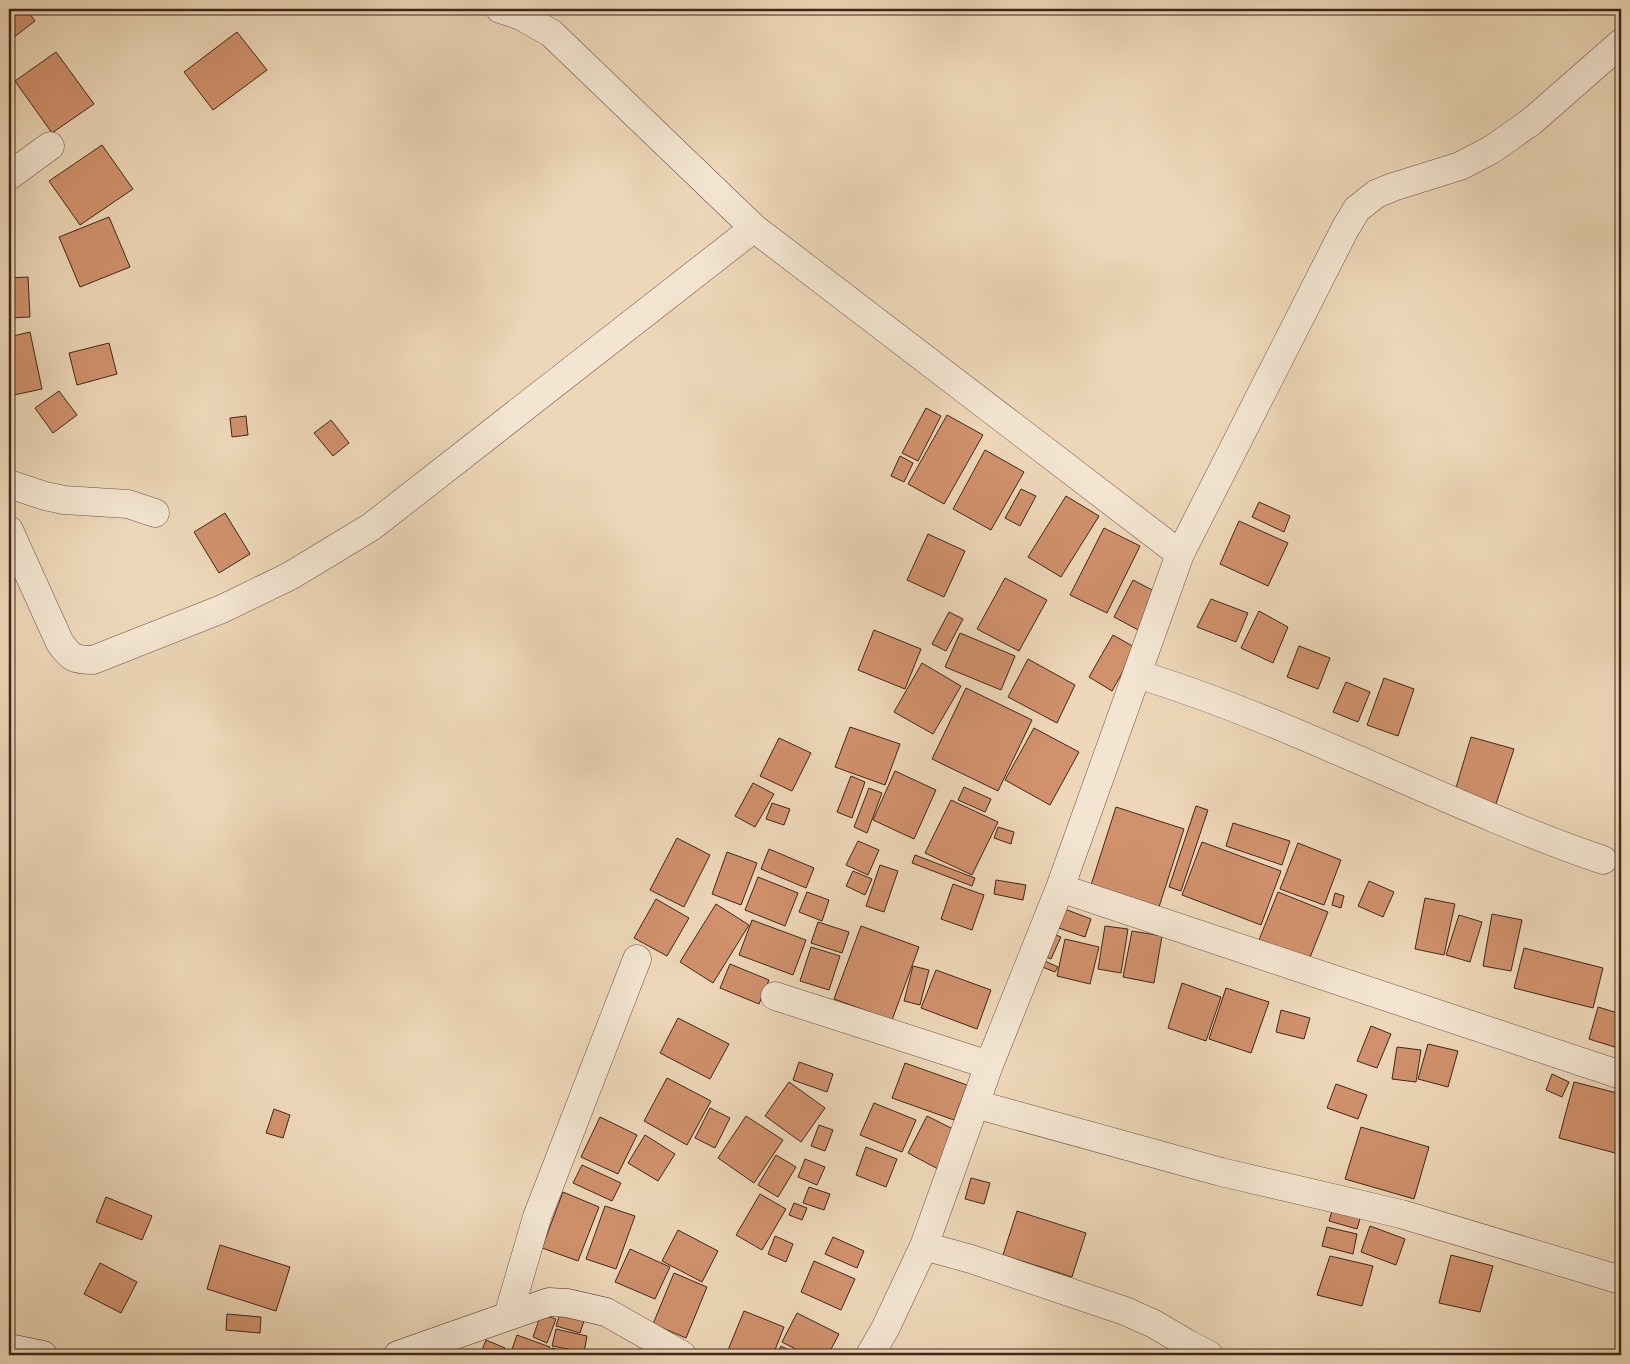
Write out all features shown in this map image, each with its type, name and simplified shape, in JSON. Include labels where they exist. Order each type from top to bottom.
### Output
[{"type":"street","points":[[500,9],[521,16],[551,33],[754,228],[1180,554]]},
{"type":"street","points":[[870,1355],[885,1330],[924,1246],[989,1065],[1060,888],[1180,554],[1336,246],[1357,209],[1376,194],[1460,166],[1491,150],[1532,121],[1621,43]]},
{"type":"street","points":[[9,176],[50,146]]},
{"type":"street","points":[[9,530],[60,643],[68,654],[77,660],[93,660],[222,609],[290,576],[370,527],[754,228]]},
{"type":"street","points":[[9,484],[64,500],[128,504],[155,513]]},
{"type":"street","points":[[1137,674],[1170,684],[1272,723],[1550,842],[1603,860]]},
{"type":"street","points":[[1060,888],[1621,1075]]},
{"type":"street","points":[[508,1316],[537,1217],[637,959]]},
{"type":"street","points":[[775,996],[989,1065]]},
{"type":"street","points":[[975,1104],[1221,1172],[1401,1214],[1621,1280]]},
{"type":"street","points":[[924,1246],[971,1259],[1125,1311],[1154,1324],[1209,1355]]},
{"type":"street","points":[[398,1355],[548,1302],[575,1305],[606,1312],[682,1355]]},
{"type":"street","points":[[9,1348],[43,1355]]},
{"type":"building","points":[[9,9],[26,9],[35,21],[9,41]]},
{"type":"building","points":[[237,32],[267,70],[213,110],[184,72]]},
{"type":"building","points":[[56,52],[94,104],[52,133],[15,81]]},
{"type":"building","points":[[102,145],[133,189],[80,225],[49,181]]},
{"type":"building","points":[[109,217],[130,267],[80,287],[59,237]]},
{"type":"building","points":[[28,277],[30,317],[9,318],[9,278]]},
{"type":"building","points":[[30,332],[42,389],[9,396],[9,337]]},
{"type":"building","points":[[109,343],[117,374],[77,385],[69,353]]},
{"type":"building","points":[[59,391],[77,415],[53,433],[35,408]]},
{"type":"building","points":[[926,408],[941,416],[918,461],[902,453]]},
{"type":"building","points":[[947,415],[983,435],[944,504],[908,484]]},
{"type":"building","points":[[246,416],[248,435],[232,437],[230,418]]},
{"type":"building","points":[[331,420],[349,443],[333,456],[314,433]]},
{"type":"building","points":[[985,450],[1024,472],[991,530],[953,509]]},
{"type":"building","points":[[900,456],[913,463],[904,482],[891,476]]},
{"type":"building","points":[[1021,489],[1036,496],[1020,526],[1005,518]]},
{"type":"building","points":[[1066,496],[1099,516],[1061,577],[1028,557]]},
{"type":"building","points":[[1259,502],[1290,516],[1284,532],[1252,517]]},
{"type":"building","points":[[225,513],[250,554],[219,573],[194,532]]},
{"type":"building","points":[[1239,521],[1288,543],[1268,586],[1220,564]]},
{"type":"building","points":[[1104,528],[1140,546],[1107,613],[1070,595]]},
{"type":"building","points":[[928,534],[965,551],[944,597],[907,580]]},
{"type":"building","points":[[1005,578],[1047,600],[1019,651],[977,629]]},
{"type":"building","points":[[1133,580],[1164,596],[1144,633],[1114,617]]},
{"type":"building","points":[[1211,599],[1248,613],[1236,642],[1197,627]]},
{"type":"building","points":[[1259,611],[1288,627],[1273,663],[1241,648]]},
{"type":"building","points":[[949,612],[963,619],[946,651],[932,644]]},
{"type":"building","points":[[874,630],[921,649],[905,689],[858,670]]},
{"type":"building","points":[[960,633],[1015,656],[1001,690],[945,667]]},
{"type":"building","points":[[1113,635],[1136,648],[1112,691],[1089,677]]},
{"type":"building","points":[[1299,646],[1330,658],[1318,689],[1287,677]]},
{"type":"building","points":[[1028,659],[1075,685],[1057,723],[1008,697]]},
{"type":"building","points":[[922,663],[961,686],[933,734],[894,712]]},
{"type":"building","points":[[9,677],[13,690],[9,691]]},
{"type":"building","points":[[1384,678],[1414,689],[1398,736],[1367,725]]},
{"type":"building","points":[[1346,682],[1370,692],[1358,722],[1333,712]]},
{"type":"building","points":[[966,688],[1032,720],[998,791],[932,759]]},
{"type":"building","points":[[850,727],[900,744],[885,785],[835,767]]},
{"type":"building","points":[[1034,728],[1079,752],[1050,805],[1005,780]]},
{"type":"building","points":[[1471,737],[1514,749],[1496,804],[1455,791]]},
{"type":"building","points":[[779,738],[811,753],[792,791],[760,776]]},
{"type":"building","points":[[895,771],[936,790],[914,839],[873,820]]},
{"type":"building","points":[[851,776],[865,782],[852,818],[837,812]]},
{"type":"building","points":[[753,783],[774,794],[755,827],[735,816]]},
{"type":"building","points":[[964,787],[991,799],[985,812],[958,800]]},
{"type":"building","points":[[869,788],[882,793],[867,833],[854,827]]},
{"type":"building","points":[[951,800],[998,822],[972,875],[925,853]]},
{"type":"building","points":[[772,803],[790,809],[784,825],[766,819]]},
{"type":"building","points":[[1196,806],[1208,810],[1181,891],[1169,887]]},
{"type":"building","points":[[1116,807],[1184,829],[1159,907],[1091,885]]},
{"type":"building","points":[[1233,823],[1290,841],[1282,865],[1226,846]]},
{"type":"building","points":[[998,827],[1014,832],[1011,844],[994,838]]},
{"type":"building","points":[[677,838],[710,855],[684,907],[650,890]]},
{"type":"building","points":[[858,841],[879,850],[868,875],[846,865]]},
{"type":"building","points":[[1202,842],[1281,871],[1261,925],[1182,895]]},
{"type":"building","points":[[1298,843],[1341,860],[1324,905],[1280,889]]},
{"type":"building","points":[[769,849],[814,868],[806,888],[761,869]]},
{"type":"building","points":[[727,852],[757,863],[741,905],[712,894]]},
{"type":"building","points":[[915,855],[975,878],[972,886],[912,863]]},
{"type":"building","points":[[880,865],[898,871],[884,912],[866,906]]},
{"type":"building","points":[[853,871],[872,879],[865,895],[846,886]]},
{"type":"building","points":[[758,877],[798,893],[785,926],[745,910]]},
{"type":"building","points":[[996,880],[1026,885],[1023,900],[994,894]]},
{"type":"building","points":[[1369,881],[1394,892],[1383,917],[1358,906]]},
{"type":"building","points":[[953,884],[984,895],[972,930],[941,919]]},
{"type":"building","points":[[807,892],[829,900],[822,921],[799,912]]},
{"type":"building","points":[[1278,892],[1328,912],[1309,960],[1259,940]]},
{"type":"building","points":[[1335,893],[1344,896],[1341,908],[1332,905]]},
{"type":"building","points":[[1425,898],[1455,904],[1444,955],[1415,949]]},
{"type":"building","points":[[656,899],[689,918],[667,956],[634,938]]},
{"type":"building","points":[[716,904],[749,925],[713,983],[680,962]]},
{"type":"building","points":[[1062,908],[1091,919],[1085,937],[1056,927]]},
{"type":"building","points":[[1492,914],[1522,920],[1511,971],[1483,966]]},
{"type":"building","points":[[1459,915],[1482,922],[1470,962],[1446,955]]},
{"type":"building","points":[[752,920],[806,940],[793,975],[739,955]]},
{"type":"building","points":[[818,922],[849,932],[842,953],[811,943]]},
{"type":"building","points":[[861,926],[919,947],[892,1020],[834,999]]},
{"type":"building","points":[[1105,926],[1128,929],[1121,973],[1098,969]]},
{"type":"building","points":[[1132,931],[1162,936],[1154,983],[1123,977]]},
{"type":"building","points":[[1051,933],[1061,937],[1051,959],[1042,955]]},
{"type":"building","points":[[1065,939],[1099,947],[1090,984],[1057,976]]},
{"type":"building","points":[[811,947],[840,956],[829,990],[800,981]]},
{"type":"building","points":[[1524,948],[1603,968],[1593,1008],[1514,988]]},
{"type":"building","points":[[1040,959],[1058,967],[1055,972],[1037,965]]},
{"type":"building","points":[[730,964],[769,980],[759,1004],[720,988]]},
{"type":"building","points":[[913,966],[929,970],[920,1005],[904,1001]]},
{"type":"building","points":[[936,970],[991,990],[977,1029],[921,1008]]},
{"type":"building","points":[[1182,983],[1221,997],[1206,1041],[1168,1028]]},
{"type":"building","points":[[1226,988],[1269,1002],[1251,1053],[1209,1039]]},
{"type":"building","points":[[1598,1007],[1621,1014],[1621,1049],[1589,1039]]},
{"type":"building","points":[[1281,1010],[1310,1018],[1304,1039],[1276,1032]]},
{"type":"building","points":[[678,1018],[729,1044],[710,1079],[660,1053]]},
{"type":"building","points":[[1371,1026],[1391,1034],[1377,1068],[1357,1061]]},
{"type":"building","points":[[1428,1044],[1458,1051],[1448,1087],[1418,1079]]},
{"type":"building","points":[[1397,1047],[1421,1050],[1416,1082],[1392,1079]]},
{"type":"building","points":[[799,1062],[833,1074],[827,1092],[793,1080]]},
{"type":"building","points":[[905,1063],[967,1085],[954,1120],[892,1098]]},
{"type":"building","points":[[1552,1074],[1569,1082],[1562,1097],[1546,1090]]},
{"type":"building","points":[[667,1078],[711,1101],[687,1145],[644,1121]]},
{"type":"building","points":[[789,1082],[825,1108],[801,1142],[765,1116]]},
{"type":"building","points":[[1574,1082],[1621,1094],[1621,1129],[1615,1153],[1559,1138]]},
{"type":"building","points":[[1336,1084],[1367,1095],[1358,1119],[1327,1108]]},
{"type":"building","points":[[9,1091],[13,1102],[9,1103]]},
{"type":"building","points":[[874,1103],[916,1120],[902,1152],[860,1135]]},
{"type":"building","points":[[710,1108],[730,1118],[715,1148],[695,1138]]},
{"type":"building","points":[[274,1109],[290,1115],[283,1138],[266,1133]]},
{"type":"building","points":[[746,1116],[783,1140],[754,1183],[718,1158]]},
{"type":"building","points":[[927,1116],[957,1131],[938,1169],[908,1153]]},
{"type":"building","points":[[600,1117],[637,1135],[618,1174],[581,1157]]},
{"type":"building","points":[[819,1125],[833,1130],[825,1151],[811,1146]]},
{"type":"building","points":[[1361,1127],[1429,1147],[1414,1199],[1345,1179]]},
{"type":"building","points":[[645,1135],[675,1154],[658,1181],[628,1163]]},
{"type":"building","points":[[866,1147],[897,1159],[886,1187],[856,1175]]},
{"type":"building","points":[[776,1155],[796,1167],[778,1197],[758,1185]]},
{"type":"building","points":[[805,1159],[825,1167],[817,1185],[798,1177]]},
{"type":"building","points":[[582,1165],[621,1183],[612,1201],[573,1183]]},
{"type":"building","points":[[971,1178],[990,1183],[984,1204],[965,1199]]},
{"type":"building","points":[[809,1187],[830,1194],[824,1210],[803,1203]]},
{"type":"building","points":[[563,1192],[599,1207],[578,1261],[542,1248]]},
{"type":"building","points":[[760,1194],[786,1209],[762,1250],[736,1235]]},
{"type":"building","points":[[106,1197],[152,1216],[142,1240],[96,1222]]},
{"type":"building","points":[[794,1203],[807,1208],[802,1220],[789,1215]]},
{"type":"building","points":[[1334,1204],[1362,1212],[1357,1229],[1329,1221]]},
{"type":"building","points":[[605,1206],[635,1216],[616,1269],[586,1259]]},
{"type":"building","points":[[1017,1211],[1086,1233],[1072,1277],[1003,1255]]},
{"type":"building","points":[[1370,1226],[1405,1239],[1396,1265],[1361,1252]]},
{"type":"building","points":[[1327,1227],[1357,1234],[1353,1254],[1322,1246]]},
{"type":"building","points":[[678,1230],[718,1251],[702,1282],[662,1261]]},
{"type":"building","points":[[775,1236],[793,1244],[786,1262],[768,1254]]},
{"type":"building","points":[[833,1237],[864,1251],[857,1268],[825,1254]]},
{"type":"building","points":[[220,1245],[290,1267],[276,1311],[207,1289]]},
{"type":"building","points":[[630,1249],[670,1267],[655,1299],[615,1282]]},
{"type":"building","points":[[1451,1255],[1493,1266],[1480,1312],[1439,1303]]},
{"type":"building","points":[[1330,1256],[1373,1266],[1362,1306],[1317,1295]]},
{"type":"building","points":[[814,1261],[855,1279],[841,1310],[801,1292]]},
{"type":"building","points":[[100,1263],[137,1282],[121,1313],[84,1294]]},
{"type":"building","points":[[674,1273],[707,1287],[686,1338],[653,1324]]},
{"type":"building","points":[[744,1311],[784,1327],[773,1355],[726,1355]]},
{"type":"building","points":[[797,1313],[839,1334],[828,1355],[807,1355],[782,1342]]},
{"type":"building","points":[[227,1314],[261,1317],[260,1333],[226,1330]]},
{"type":"building","points":[[541,1314],[556,1319],[547,1343],[533,1337]]},
{"type":"building","points":[[560,1314],[584,1321],[580,1333],[556,1326]]},
{"type":"building","points":[[556,1329],[587,1336],[584,1352],[552,1346]]},
{"type":"building","points":[[517,1335],[550,1347],[547,1355],[510,1355]]},
{"type":"building","points":[[486,1340],[505,1348],[502,1355],[480,1355]]},
{"type":"building","points":[[781,1346],[799,1355],[776,1355]]},
{"type":"building","points":[[552,1348],[580,1355],[550,1355]]}]
